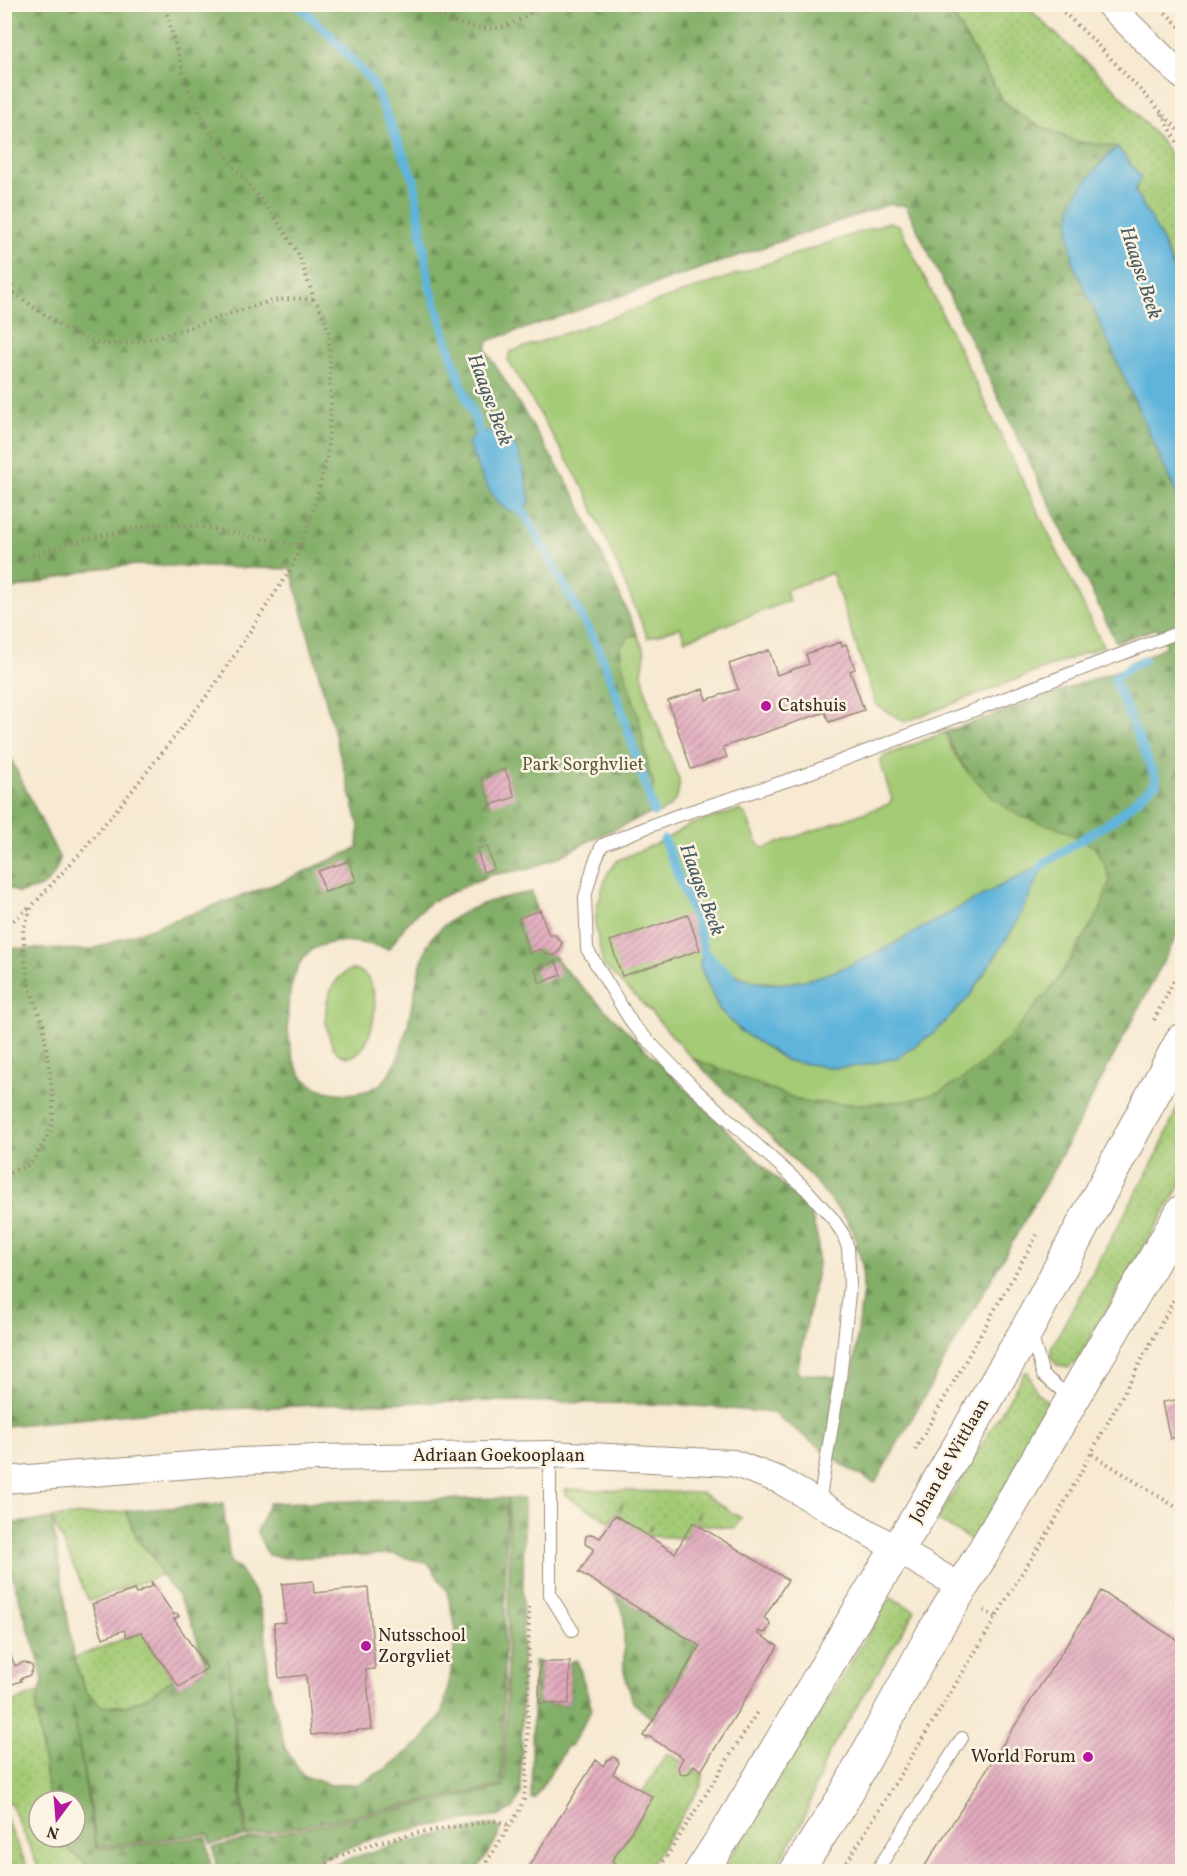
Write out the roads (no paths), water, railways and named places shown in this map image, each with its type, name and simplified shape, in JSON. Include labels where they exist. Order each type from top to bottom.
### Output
[{"type":"main road","name":"Johan de Wittlaan","points":[[701,1872],[898,1549],[1029,1326],[1182,1040]]},
{"type":"main road","points":[[796,1872],[843,1799],[931,1637],[1182,1212]]},
{"type":"street","points":[[1120,7],[1182,76]]},
{"type":"street","name":"Adriaan Goekooplaan","points":[[4,1480],[241,1461],[540,1454],[733,1463],[778,1480],[961,1587]]},
{"type":"lane","points":[[819,1503],[840,1379],[850,1284],[846,1241],[833,1219],[806,1189],[698,1092],[633,1025],[587,949],[585,897],[594,864],[602,845],[658,823],[801,776],[1182,631]]},
{"type":"lane","points":[[1029,1326],[1043,1375],[1072,1399]]},
{"type":"lane","points":[[540,1454],[550,1595],[572,1630]]},
{"type":"lane","points":[[876,1872],[962,1738]]},
{"type":"water","points":[[1117,147],[1141,177],[1135,190],[1160,236],[1182,289],[1182,506],[1073,263],[1070,225],[1073,202],[1086,181]]},
{"type":"water","points":[[479,432],[502,433],[508,437],[516,449],[523,467],[530,501],[523,510],[525,514],[506,509],[488,488],[468,444],[471,438]]},
{"type":"water","points":[[1046,862],[1013,929],[969,997],[935,1032],[897,1058],[860,1066],[836,1068],[787,1061],[742,1032],[719,1009],[699,964],[704,952],[729,973],[758,982],[788,983],[820,976],[882,950]]},
{"type":"waterway","name":"Haagse Beek","points":[[297,4],[328,33],[373,83],[414,180],[429,283],[459,378],[484,443]]},
{"type":"waterway","name":"Haagse Beek","points":[[517,508],[525,514],[598,647],[617,696],[654,812]]},
{"type":"waterway","points":[[1039,869],[1046,862],[1116,818],[1157,782],[1114,679],[1131,666],[1144,660]]},
{"type":"waterway","name":"Haagse Beek","points":[[664,840],[698,926],[704,952],[731,976]]},
{"type":"place","name":"Catshuis","points":[[766,706]]},
{"type":"place","name":"Nutsschool Zorgvliet","points":[[366,1646]]},
{"type":"place","name":"World Forum","points":[[1088,1757]]},
{"type":"park label","name":"Park Sorghvliet","points":[[583,765]]}]
